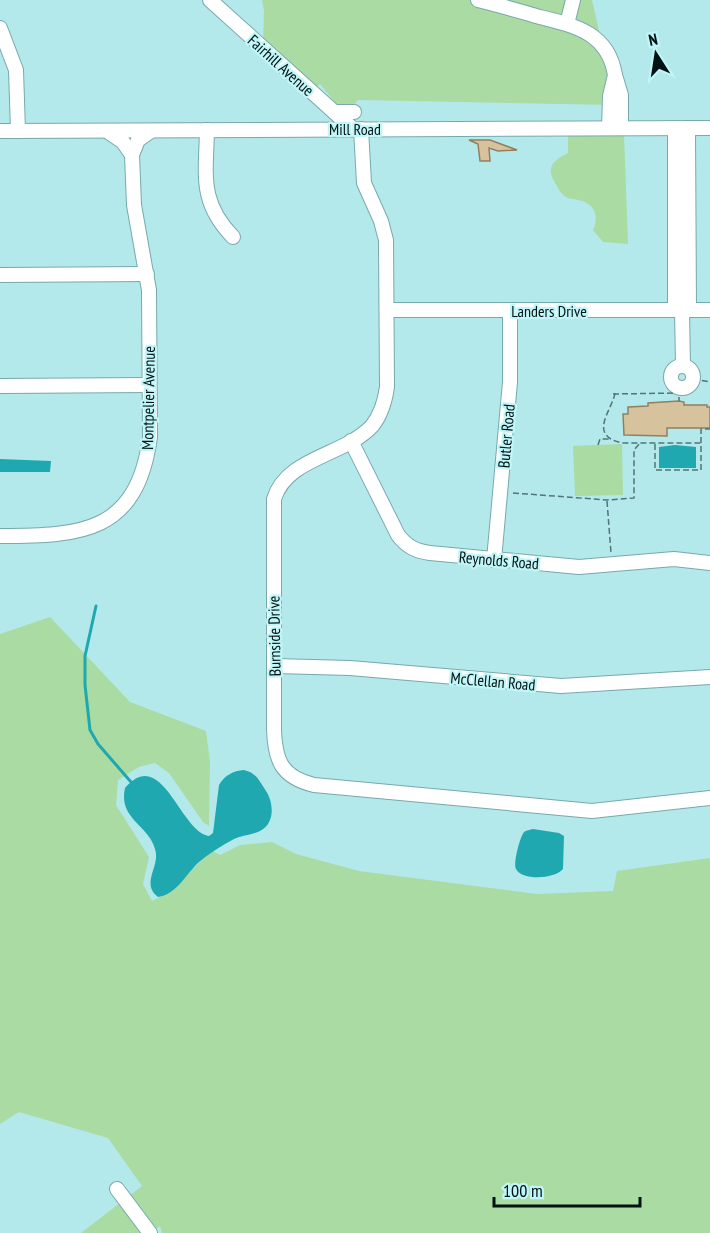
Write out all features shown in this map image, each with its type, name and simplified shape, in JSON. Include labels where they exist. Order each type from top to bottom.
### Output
[{"type":"street","name":"Fairhill Avenue","points":[[210,0],[333,112],[357,129]]},
{"type":"street","points":[[478,0],[567,24],[586,32],[599,41],[611,61],[621,95],[615,128]]},
{"type":"street","points":[[567,24],[573,0]]},
{"type":"street","points":[[0,28],[16,70],[18,131]]},
{"type":"street","points":[[333,112],[354,112]]},
{"type":"street","points":[[681,128],[682,365]]},
{"type":"street","name":"Mill Road","points":[[0,131],[710,128]]},
{"type":"street","name":"Burnside Drive","points":[[357,129],[364,183],[384,231],[387,387],[384,403],[372,426],[351,441],[293,471],[285,477],[276,492],[273,514],[275,750],[279,761],[288,773],[307,784],[592,811],[619,810],[710,798]]},
{"type":"street","points":[[207,130],[207,194],[223,227],[233,237]]},
{"type":"street","points":[[107,131],[123,142],[132,155]]},
{"type":"street","points":[[132,155],[138,140],[151,131]]},
{"type":"street","name":"Montpelier Avenue","points":[[0,536],[48,536],[75,533],[103,522],[124,506],[139,484],[150,437],[147,274],[134,205],[132,155]]},
{"type":"street","points":[[0,274],[147,274]]},
{"type":"street","name":"Landers Drive","points":[[387,310],[510,312],[710,310]]},
{"type":"street","name":"Butler Road","points":[[494,560],[510,382],[510,312]]},
{"type":"street","points":[[682,365],[690,368],[693,379],[690,386],[679,394],[671,376],[673,370],[682,365]]},
{"type":"street","points":[[0,386],[148,385]]},
{"type":"street","name":"Reynolds Road","points":[[351,441],[403,542],[414,550],[430,554],[579,567],[674,559],[710,563]]},
{"type":"street","name":"McClellan Road","points":[[275,666],[350,668],[561,686],[710,676]]},
{"type":"street","points":[[117,1189],[150,1233]]},
{"type":"path","points":[[693,379],[710,382]]},
{"type":"path","points":[[611,439],[606,433],[604,423],[613,402],[614,393],[679,394]]},
{"type":"path","points":[[655,443],[655,470],[701,470],[701,429],[710,429]]},
{"type":"path","points":[[597,445],[600,439],[628,443],[701,443]]},
{"type":"path","points":[[628,443],[634,451]]},
{"type":"path","points":[[501,492],[607,500],[634,498],[634,451],[640,443]]},
{"type":"path","points":[[629,452],[634,451]]},
{"type":"path","points":[[629,482],[634,481]]},
{"type":"path","points":[[607,500],[612,565]]},
{"type":"green space","points":[[262,0],[592,0],[616,105],[358,100],[353,107],[339,107],[320,84],[314,90],[263,44]]},
{"type":"green space","points":[[568,134],[624,134],[628,244],[603,242],[593,230],[596,218],[592,207],[583,201],[565,196],[554,180],[552,166],[568,153]]},
{"type":"green space","points":[[622,444],[623,495],[575,496],[573,446]]},
{"type":"green space","points":[[50,617],[130,702],[206,731],[210,762],[209,826],[203,822],[169,773],[155,763],[139,767],[118,780],[116,805],[149,857],[143,884],[152,901],[178,884],[213,851],[220,855],[240,845],[272,842],[296,854],[359,871],[537,894],[613,891],[617,871],[710,858],[710,1233],[162,1233],[160,1226],[150,1233],[81,1233],[142,1186],[108,1138],[19,1112],[0,1124],[0,634]]},
{"type":"water","points":[[675,445],[696,447],[696,468],[659,468],[659,447]]},
{"type":"water","points":[[0,459],[51,461],[50,472],[0,472]]},
{"type":"water","points":[[244,770],[255,775],[271,801],[271,818],[265,828],[237,838],[216,850],[199,862],[176,888],[158,897],[151,886],[155,849],[152,841],[126,807],[125,788],[138,778],[150,777],[160,783],[170,794],[199,831],[209,836],[213,833],[219,785],[230,774]]},
{"type":"water","points":[[533,829],[559,833],[564,836],[563,869],[559,872],[546,877],[531,877],[519,873],[516,869],[516,856],[522,835],[525,831]]},
{"type":"building","points":[[469,140],[490,140],[517,150],[498,151],[489,148],[490,161],[480,161],[478,144]]},
{"type":"building","points":[[684,402],[684,405],[710,407],[710,428],[667,428],[667,436],[624,435],[623,414],[628,414],[628,407]]},
{"type":"waterway","points":[[96,606],[85,656],[85,685],[90,730],[98,744],[131,782]]}]
